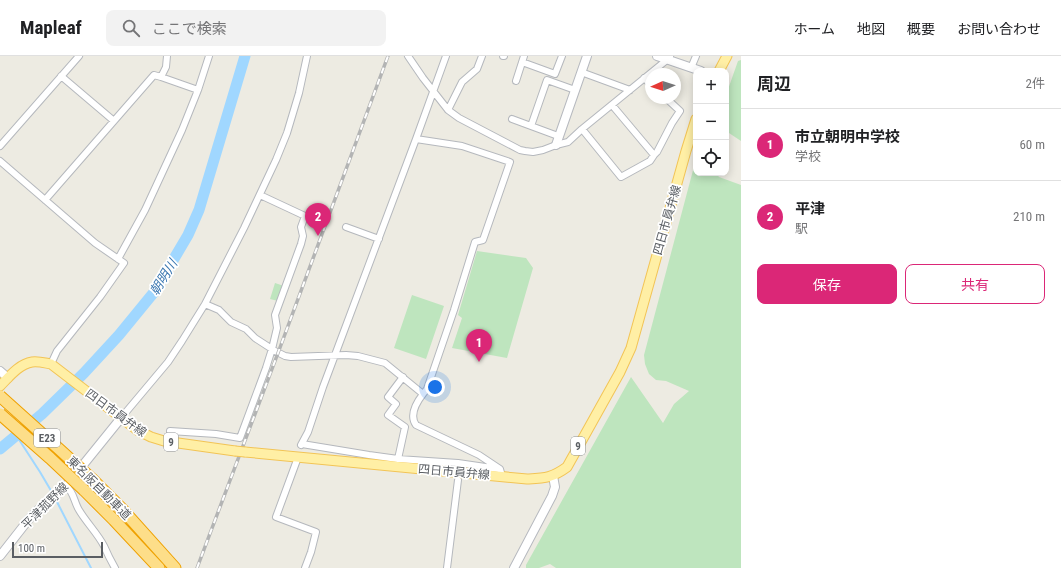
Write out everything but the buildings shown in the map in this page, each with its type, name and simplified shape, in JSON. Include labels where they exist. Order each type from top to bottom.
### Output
[{"type":"highway","name":"東名阪自動車道","points":[[0,396],[93,480],[122,509],[175,568]]},
{"type":"highway","name":"東名阪自動車道","points":[[0,414],[84,490],[159,568]]},
{"type":"main road","points":[[720,68],[726,56]]},
{"type":"main road","name":"四日市員弁線","points":[[51,364],[137,430],[151,437],[180,444],[246,452],[501,472],[527,479],[553,476],[567,467],[620,372],[631,348],[693,130]]},
{"type":"main road","points":[[0,386],[13,372],[29,363],[38,362],[51,364]]},
{"type":"street","points":[[0,146],[79,56]]},
{"type":"street","points":[[161,77],[166,66],[167,56]]},
{"type":"street","points":[[118,259],[145,210],[182,130],[198,90],[209,56]]},
{"type":"street","points":[[117,416],[168,362],[205,304],[244,228],[276,160],[287,133],[308,56]]},
{"type":"street","points":[[408,56],[448,110],[459,118],[525,151],[533,152],[568,142],[669,58]]},
{"type":"street","points":[[446,56],[308,432],[302,444],[398,459],[458,463],[501,472]]},
{"type":"street","points":[[448,110],[462,82],[477,69],[482,56]]},
{"type":"street","points":[[516,81],[523,59],[555,74],[562,56]]},
{"type":"street","points":[[556,145],[587,56]]},
{"type":"street","points":[[657,56],[669,58],[691,68],[696,56]]},
{"type":"street","points":[[581,72],[630,90]]},
{"type":"street","points":[[45,200],[154,75],[198,90]]},
{"type":"street","points":[[62,76],[114,121]]},
{"type":"street","points":[[531,126],[547,80],[575,90]]},
{"type":"street","points":[[582,129],[621,177],[650,161],[658,152],[672,123],[680,111],[672,104]]},
{"type":"street","points":[[612,105],[654,155]]},
{"type":"street","points":[[512,119],[558,136]]},
{"type":"street","points":[[416,139],[462,146],[510,162],[482,240],[475,242],[447,332],[427,388],[417,402],[413,421],[416,425],[479,455],[501,472]]},
{"type":"street","points":[[0,161],[94,243],[124,263],[100,297],[57,351],[51,364]]},
{"type":"street","points":[[170,431],[216,434],[240,438],[272,349],[277,328],[275,315],[301,244],[303,236],[301,227],[306,216],[260,195]]},
{"type":"street","points":[[346,227],[379,239]]},
{"type":"street","points":[[205,304],[219,310],[231,322],[246,329],[255,338],[278,353],[291,357],[358,356],[385,363],[423,394]]},
{"type":"street","points":[[0,371],[8,378]]},
{"type":"street","points":[[398,459],[405,427],[388,415],[396,404],[388,397],[403,377]]},
{"type":"street","name":"平津菰野線","points":[[0,556],[29,519],[66,486],[117,416]]},
{"type":"street","points":[[297,460],[276,517],[316,532],[305,568]]},
{"type":"street","points":[[514,568],[552,496],[555,487],[553,476]]},
{"type":"street","points":[[447,568],[458,480]]},
{"type":"street","points":[[66,486],[72,492],[77,508],[82,516],[104,545],[106,553],[114,568]]},
{"type":"green space","points":[[741,60],[741,141],[729,133],[729,86],[738,61]]},
{"type":"green space","points":[[693,170],[693,176],[718,176],[741,185],[741,568],[556,568],[550,564],[539,568],[526,568],[526,565],[631,377],[663,423],[674,404],[689,391],[666,381],[656,380],[649,374],[645,364],[644,355]]},
{"type":"green space","points":[[477,251],[526,258],[533,268],[507,358],[452,348],[462,318],[458,315]]},
{"type":"green space","points":[[275,283],[284,286],[278,301],[270,299]]},
{"type":"green space","points":[[412,295],[444,306],[426,359],[394,348]]},
{"type":"waterway","name":"朝明川","points":[[0,449],[42,414],[84,373],[119,335],[155,291],[188,235],[199,210],[245,56]]},
{"type":"waterway","points":[[16,435],[53,494]]},
{"type":"waterway","points":[[55,498],[91,568]]},
{"type":"railway","points":[[197,568],[388,56]]},
{"type":"place","name":"平津","points":[[318,236]]},
{"type":"place","name":"市立朝明中学校","points":[[479,362]]}]
